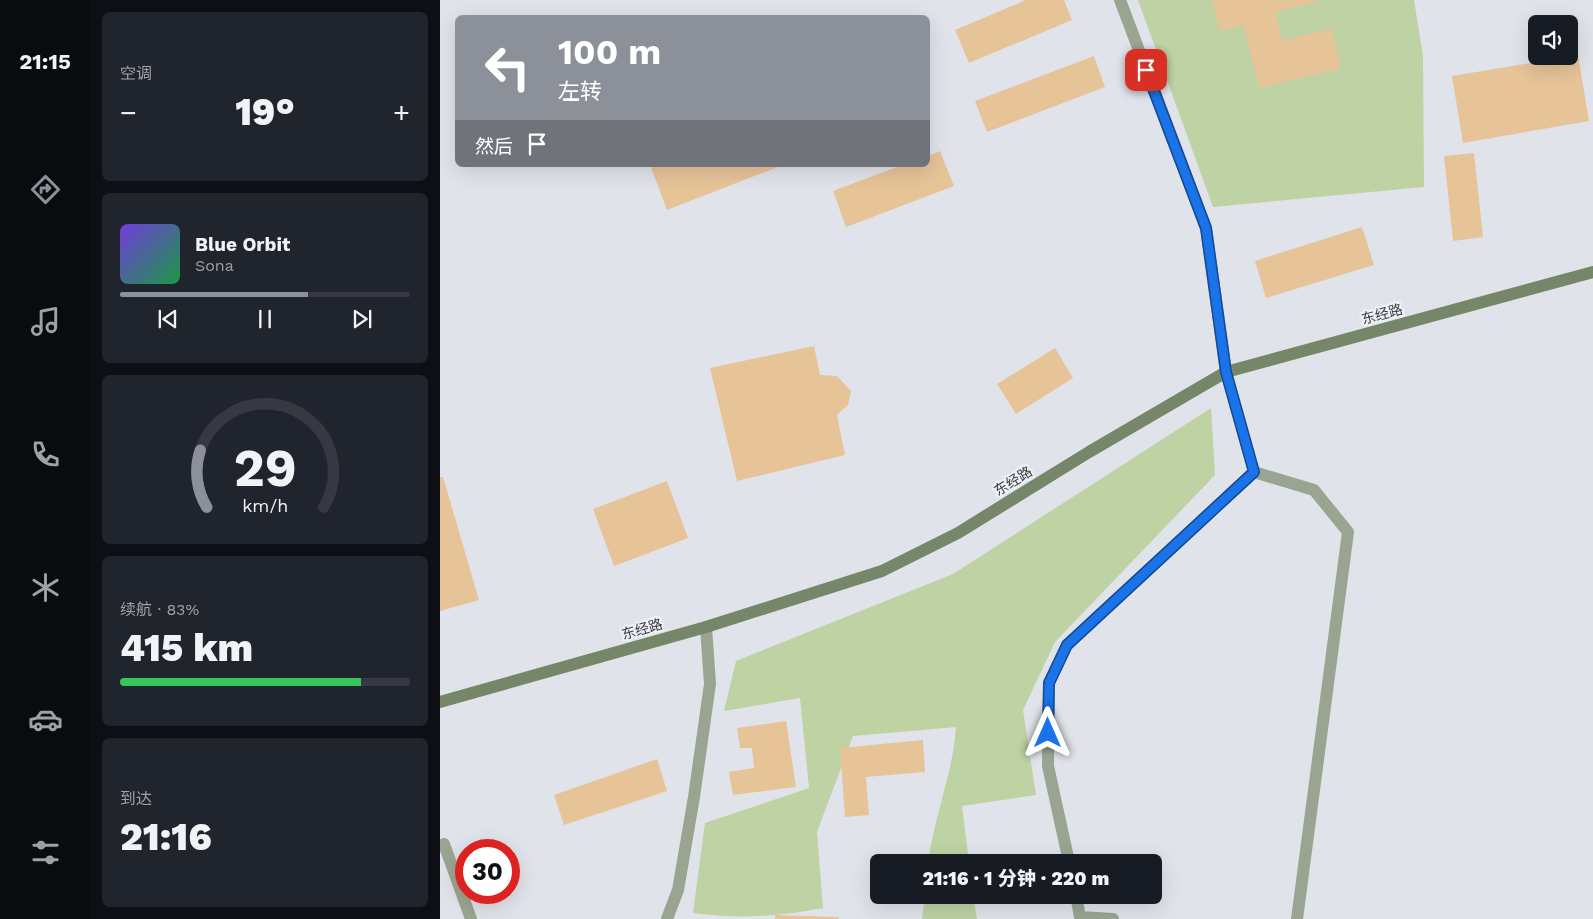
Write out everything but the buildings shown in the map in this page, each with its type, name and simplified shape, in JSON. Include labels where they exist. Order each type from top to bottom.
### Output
[{"type":"main road","name":"东经路","points":[[440,702],[706,627],[882,571],[958,533],[1089,452],[1226,372],[1593,272]]},
{"type":"street","points":[[1120,0],[1206,228],[1226,372],[1254,472]]},
{"type":"street","points":[[1067,854],[1048,766],[1049,683],[1067,645],[1254,472]]},
{"type":"street","points":[[1254,472],[1314,490],[1348,532],[1296,919]]},
{"type":"street","points":[[667,919],[678,890],[694,797],[710,684],[706,627]]},
{"type":"street","points":[[440,846],[444,844],[471,919]]},
{"type":"street","points":[[1078,904],[1080,917],[1113,919]]},
{"type":"green space","points":[[1138,0],[1414,0],[1423,56],[1424,187],[1213,207]]},
{"type":"green space","points":[[1211,408],[1215,475],[1055,642],[1023,710],[1036,795],[962,806],[968,854],[929,854],[951,761],[956,727],[853,736],[817,832],[823,908],[758,916],[693,913],[705,823],[809,788],[800,698],[724,711],[736,661],[953,574]]},
{"type":"green space","points":[[924,904],[974,904],[977,919],[922,919]]},
{"type":"route","points":[[1048,733],[1049,683],[1067,645],[1254,472],[1226,372],[1206,228],[1146,70]]}]
